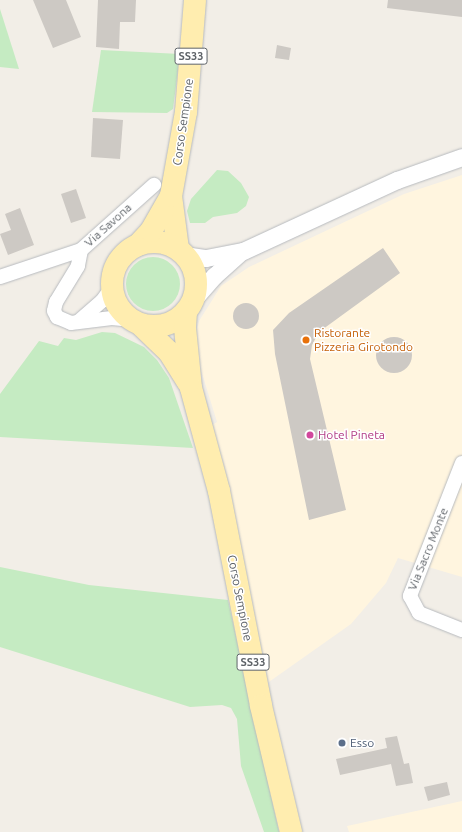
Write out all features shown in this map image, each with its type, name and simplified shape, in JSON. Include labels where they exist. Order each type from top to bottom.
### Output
[{"type":"main road","name":"Corso Sempione","points":[[138,245],[151,231],[186,112],[195,0]]},
{"type":"main road","name":"Corso Sempione","points":[[162,191],[181,252]]},
{"type":"main road","points":[[158,242],[181,252],[194,273],[196,286],[190,306],[166,325],[136,322],[115,302],[112,287],[114,269],[120,258],[138,245],[158,242]]},
{"type":"main road","name":"Corso Sempione","points":[[190,306],[185,328],[191,388],[217,484],[261,706],[291,832]]},
{"type":"main road","name":"Corso Sempione","points":[[136,322],[169,352],[191,388]]},
{"type":"street","points":[[181,252],[206,258],[243,251],[397,180],[462,157]]},
{"type":"street","name":"Via Savona","points":[[0,277],[81,250],[162,191]]},
{"type":"street","points":[[81,250],[78,266],[56,302],[54,311],[63,321],[112,318],[136,322]]},
{"type":"street","points":[[190,306],[214,276],[243,251]]},
{"type":"street","points":[[79,321],[102,301],[112,287]]},
{"type":"street","name":"Via Sacro Monte","points":[[462,463],[410,596],[419,613],[462,630]]},
{"type":"shaded area","points":[[462,175],[462,577],[398,558],[386,583],[351,624],[266,684],[212,425],[217,422],[197,357],[196,334],[199,321],[221,286],[249,267],[404,194]]},
{"type":"shaded area","points":[[462,801],[462,832],[349,832],[347,826]]},
{"type":"green space","points":[[0,9],[19,69],[0,67]]},
{"type":"green space","points":[[101,50],[180,54],[173,109],[167,113],[92,112]]},
{"type":"green space","points":[[217,170],[228,171],[241,183],[249,197],[246,206],[237,213],[213,217],[205,223],[190,223],[187,211],[191,199]]},
{"type":"green space","points":[[148,257],[158,257],[168,261],[176,269],[180,279],[180,289],[176,299],[168,307],[158,311],[148,311],[138,307],[130,299],[126,289],[126,279],[130,269],[138,261]]},
{"type":"green space","points":[[102,332],[115,333],[144,347],[157,360],[169,378],[193,448],[0,437],[0,394],[39,341],[58,346],[64,338],[76,340]]},
{"type":"green space","points":[[0,567],[89,585],[228,600],[279,832],[264,832],[241,766],[237,719],[231,708],[222,705],[190,707],[0,647]]},
{"type":"building","points":[[33,0],[66,0],[81,37],[53,48]]},
{"type":"building","points":[[98,0],[136,0],[135,22],[120,22],[119,49],[96,47]]},
{"type":"building","points":[[388,0],[462,0],[462,17],[387,8]]},
{"type":"building","points":[[277,45],[291,48],[289,60],[275,58]]},
{"type":"building","points":[[93,118],[123,120],[120,159],[91,157]]},
{"type":"building","points":[[76,189],[86,218],[71,223],[61,194]]},
{"type":"building","points":[[20,208],[34,245],[8,255],[0,234],[11,230],[5,214]]},
{"type":"building","name":"Hotel Pineta","points":[[383,248],[400,273],[319,332],[312,345],[310,359],[346,510],[309,520],[275,354],[273,330],[289,313]]},
{"type":"building","points":[[246,303],[255,307],[259,316],[255,325],[246,329],[237,325],[233,316],[237,307]]},
{"type":"building","points":[[394,337],[404,340],[409,345],[412,355],[409,365],[404,370],[394,373],[384,370],[379,365],[376,355],[379,345],[384,340]]},
{"type":"building","points":[[397,736],[404,764],[409,763],[413,783],[396,786],[391,764],[340,775],[336,759],[387,748],[385,738]]},
{"type":"building","points":[[447,782],[450,795],[428,801],[424,787]]},
{"type":"place","name":"Ristorante Pizzeria Girotondo","points":[[306,340]]},
{"type":"place","name":"Hotel Pineta","points":[[310,435]]},
{"type":"place","name":"Esso","points":[[342,743]]}]
